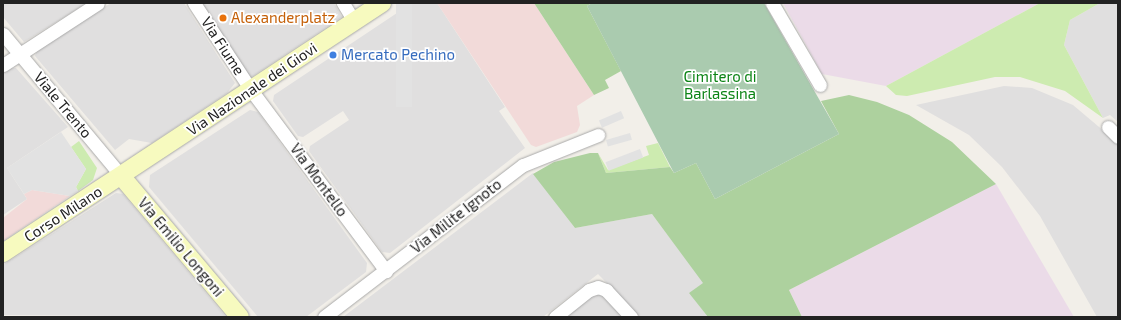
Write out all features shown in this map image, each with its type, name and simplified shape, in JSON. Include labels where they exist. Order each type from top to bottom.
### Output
[{"type":"main road","name":"Via Nazionale dei Giovi","points":[[122,177],[382,3]]},
{"type":"main road","name":"Corso Milano","points":[[3,253],[122,177]]},
{"type":"main road","name":"Via Emilio Longoni","points":[[122,177],[240,317]]},
{"type":"street","points":[[3,64],[98,3]]},
{"type":"street","name":"Via Fiume","points":[[194,3],[251,90]]},
{"type":"street","points":[[343,3],[354,21]]},
{"type":"street","points":[[772,3],[820,85]]},
{"type":"street","name":"Viale Trento","points":[[3,34],[122,177]]},
{"type":"street","name":"Via Montello","points":[[251,90],[386,271]]},
{"type":"street","points":[[1108,127],[1118,137]]},
{"type":"street","name":"Via Milite Ignoto","points":[[324,317],[523,165],[598,135]]},
{"type":"street","points":[[555,317],[589,290],[598,287],[606,290],[631,317]]},
{"type":"shaded area","points":[[3,3],[87,3],[24,42],[3,17]]},
{"type":"shaded area","points":[[111,3],[184,3],[235,83],[227,93],[152,143],[129,139],[115,150],[35,56],[37,50]]},
{"type":"shaded area","points":[[201,3],[334,3],[342,17],[250,78]]},
{"type":"shaded area","points":[[396,3],[412,3],[412,107],[396,107]]},
{"type":"shaded area","points":[[412,3],[437,3],[505,107],[499,111],[525,148],[390,253],[382,252],[309,151],[310,146],[349,120],[343,111],[303,137],[298,136],[273,101],[274,95]]},
{"type":"shaded area","points":[[437,3],[534,3],[594,95],[577,106],[580,125],[577,132],[536,147],[531,145]]},
{"type":"shaded area","points":[[783,3],[1040,3],[886,86],[822,74]]},
{"type":"shaded area","points":[[1100,3],[1118,3],[1118,122],[1110,115],[1103,118],[1064,45],[1070,20]]},
{"type":"shaded area","points":[[11,68],[16,68],[68,127],[7,168],[27,199],[3,215],[3,73]]},
{"type":"shaded area","points":[[1004,86],[1032,88],[1073,105],[1118,143],[1118,317],[1097,317],[1040,216],[1002,167],[969,135],[916,105]]},
{"type":"shaded area","points":[[250,110],[258,112],[367,263],[366,272],[306,317],[258,317],[149,187],[150,175]]},
{"type":"shaded area","points":[[621,111],[624,118],[602,128],[599,120]]},
{"type":"shaded area","points":[[61,132],[86,169],[76,187],[78,191],[70,196],[32,190],[24,194],[7,168]]},
{"type":"shaded area","points":[[630,133],[632,140],[608,147],[606,140]]},
{"type":"shaded area","points":[[640,149],[643,157],[609,171],[605,162]]},
{"type":"shaded area","points":[[533,173],[575,228],[652,214],[704,283],[690,293],[708,317],[640,317],[598,274],[543,317],[343,317]]},
{"type":"shaded area","points":[[996,184],[1074,317],[802,317],[789,290]]},
{"type":"shaded area","points":[[32,190],[70,196],[3,241],[3,218],[27,199],[24,194]]},
{"type":"shaded area","points":[[116,193],[123,194],[226,317],[3,315],[3,265]]},
{"type":"shaded area","points":[[593,295],[601,295],[623,317],[567,317]]},
{"type":"green space","points":[[534,3],[592,3],[587,6],[621,71],[605,80],[609,88],[594,95]]},
{"type":"green space","name":"Cimitero di Barlassina","points":[[592,3],[764,3],[839,134],[715,199],[696,163],[674,173],[587,6]]},
{"type":"green space","points":[[1040,3],[1100,3],[1070,20],[1064,45],[1103,118],[1065,91],[1020,77],[995,77],[907,96],[896,95],[886,86]]},
{"type":"green space","points":[[849,95],[877,102],[909,115],[952,142],[996,184],[789,290],[802,317],[708,317],[689,293],[703,283],[652,214],[575,228],[533,174],[554,162],[590,153],[598,153],[606,173],[670,167],[674,173],[696,163],[715,199],[839,134],[821,101]]},
{"type":"green space","points":[[79,141],[97,168],[93,180],[78,191],[76,187],[86,169],[71,147]]},
{"type":"green space","points":[[658,143],[670,167],[606,173],[598,153],[608,170],[649,155],[646,146]]},
{"type":"place","name":"Alexanderplatz","points":[[223,18]]},
{"type":"place","name":"Mercato Pechino","points":[[333,55]]}]
